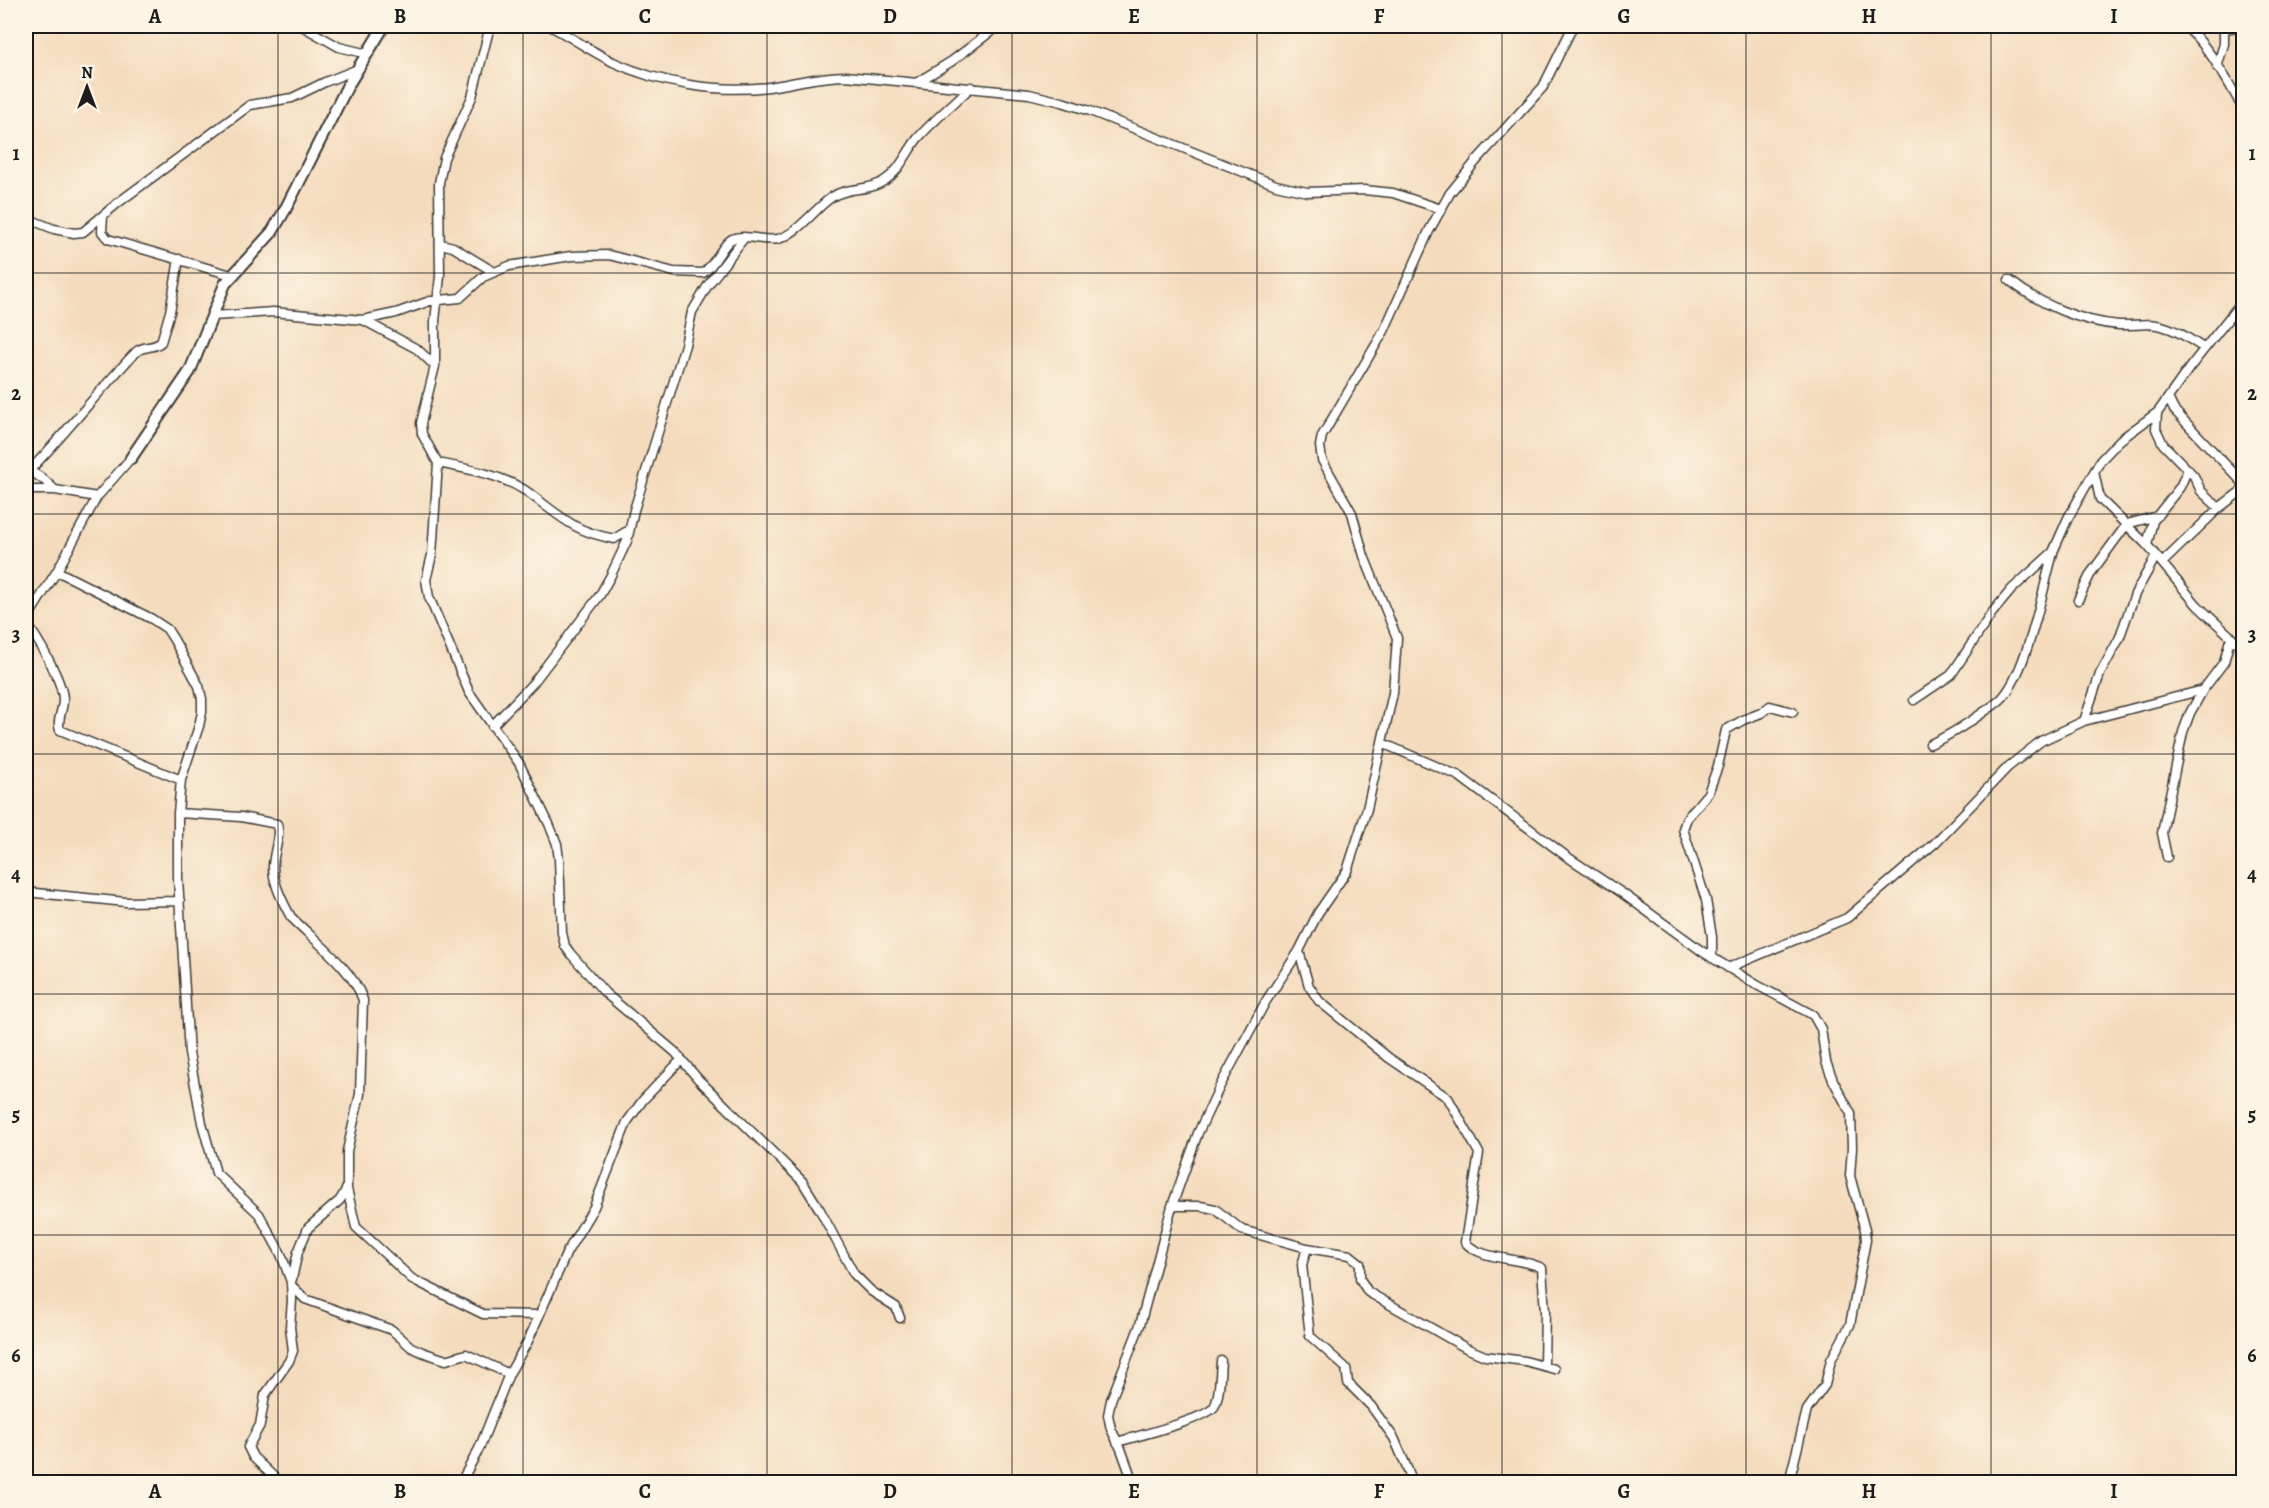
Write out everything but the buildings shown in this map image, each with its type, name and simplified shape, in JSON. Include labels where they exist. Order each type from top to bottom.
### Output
[{"type":"street","points":[[302,26],[339,47],[368,54]]},
{"type":"street","points":[[181,780],[60,730],[58,724],[63,701],[61,689],[26,621],[57,571],[97,497],[131,458],[190,371],[225,284],[272,232],[358,69],[384,26]]},
{"type":"street","points":[[490,26],[472,97],[444,158],[441,170],[441,244],[435,366],[421,429],[438,463],[432,555],[426,580],[427,592],[462,678],[528,781],[556,844],[559,860],[562,933],[565,946],[605,993],[659,1038],[802,1181],[854,1274],[871,1291],[896,1307],[900,1318]]},
{"type":"street","points":[[549,26],[617,63],[665,80],[705,88],[769,87],[838,76],[1029,94],[1076,106],[1276,185],[1307,192],[1364,190],[1393,193],[1441,209]]},
{"type":"street","points":[[918,82],[952,61],[998,26]]},
{"type":"street","points":[[1133,1482],[1111,1429],[1108,1415],[1111,1400],[1140,1325],[1172,1206],[1198,1133],[1220,1086],[1266,1001],[1299,951],[1318,913],[1347,871],[1367,809],[1393,693],[1397,638],[1364,556],[1352,513],[1326,469],[1320,446],[1326,426],[1383,331],[1441,209],[1465,174],[1543,87],[1573,26]]},
{"type":"street","points":[[2184,26],[2200,41],[2244,111]]},
{"type":"street","points":[[2217,67],[2224,44],[2224,27],[2243,26]]},
{"type":"street","points":[[26,218],[54,230],[79,233],[250,105],[292,98],[358,69]]},
{"type":"street","points":[[213,316],[273,312],[363,320],[390,315],[421,304],[460,298],[483,277],[509,266],[599,254],[674,273],[695,275],[703,273],[710,268],[731,240],[780,239],[813,215],[833,196],[847,190],[869,189],[886,180],[894,174],[910,148],[932,123],[971,87]]},
{"type":"street","points":[[103,216],[102,232],[108,240],[231,275]]},
{"type":"street","points":[[492,726],[533,683],[600,595],[627,541],[685,345],[692,312],[708,285],[744,238]]},
{"type":"street","points":[[441,244],[453,247],[494,272]]},
{"type":"street","points":[[55,490],[28,469],[47,454],[91,400],[138,349],[158,346],[161,342],[170,312],[179,259]]},
{"type":"street","points":[[2009,280],[2033,296],[2080,317],[2116,325],[2146,323],[2168,327],[2204,348]]},
{"type":"street","points":[[1930,744],[1955,733],[2005,696],[2017,674],[2027,646],[2053,552],[2068,518],[2101,460],[2120,440],[2157,413],[2204,348],[2244,299]]},
{"type":"street","points":[[363,320],[417,349],[435,366]]},
{"type":"street","points":[[2168,398],[2174,410],[2241,480]]},
{"type":"street","points":[[2157,413],[2156,429],[2163,444],[2188,469],[2197,480],[2201,491],[2219,508]]},
{"type":"street","points":[[438,463],[479,471],[512,484],[526,491],[573,525],[588,532],[614,539],[630,529]]},
{"type":"street","points":[[2147,545],[2157,516],[2180,487],[2188,469]]},
{"type":"street","points":[[2094,472],[2100,499],[2147,545],[2197,605],[2242,646],[2224,662],[2203,690],[2186,725],[2162,833],[2167,857]]},
{"type":"street","points":[[2084,721],[2100,674],[2119,639],[2135,594],[2159,559],[2244,489]]},
{"type":"street","points":[[26,490],[55,490],[97,497]]},
{"type":"street","points":[[2078,600],[2091,573],[2127,524],[2157,516]]},
{"type":"street","points":[[1914,700],[1951,675],[1992,612],[2053,552]]},
{"type":"street","points":[[57,571],[152,619],[166,629],[174,639],[199,686],[202,707],[181,780],[178,813],[180,901],[191,1067],[213,1167],[219,1177],[259,1214],[281,1254],[291,1283],[305,1299],[392,1330],[411,1347],[422,1352],[446,1360],[466,1354],[509,1374]]},
{"type":"street","points":[[2224,662],[2231,636]]},
{"type":"street","points":[[1728,968],[1847,918],[1935,843],[2008,767],[2031,747],[2084,721],[2203,690]]},
{"type":"street","points":[[1712,958],[1712,938],[1706,900],[1684,835],[1685,823],[1708,793],[1718,766],[1723,735],[1726,730],[1761,713],[1768,707],[1775,706],[1793,712]]},
{"type":"street","points":[[1382,742],[1459,776],[1566,856],[1622,892],[1712,958],[1810,1013],[1820,1025],[1826,1062],[1851,1114],[1850,1176],[1865,1230],[1865,1245],[1850,1325],[1831,1360],[1825,1385],[1807,1410],[1789,1482]]},
{"type":"street","points":[[178,813],[241,817],[277,824],[279,831],[274,852],[273,872],[286,908],[291,917],[349,975],[360,992],[363,1008],[361,1079],[358,1107],[347,1150],[347,1188],[356,1227],[412,1279],[483,1314],[539,1315]]},
{"type":"street","points":[[26,892],[126,902],[180,901]]},
{"type":"street","points":[[1299,951],[1309,986],[1319,1001],[1389,1058],[1452,1102],[1461,1124],[1479,1153],[1465,1242],[1476,1250],[1539,1267],[1542,1270],[1545,1312],[1544,1365]]},
{"type":"street","points":[[461,1482],[479,1449],[509,1374],[528,1341],[567,1252],[594,1207],[627,1122],[643,1100],[681,1060]]},
{"type":"street","points":[[279,1482],[253,1457],[248,1447],[260,1425],[265,1395],[289,1361],[293,1351],[290,1327],[291,1283],[298,1252],[308,1228],[340,1200],[347,1188]]},
{"type":"street","points":[[1172,1206],[1200,1206],[1215,1209],[1242,1230],[1307,1248],[1337,1252],[1353,1257],[1360,1263],[1360,1280],[1368,1292],[1475,1353],[1544,1365],[1554,1369]]},
{"type":"street","points":[[1307,1248],[1302,1265],[1310,1336],[1346,1368],[1348,1383],[1371,1406],[1394,1438],[1413,1482]]},
{"type":"street","points":[[1117,1442],[1183,1422],[1210,1411],[1216,1400],[1221,1361]]}]
